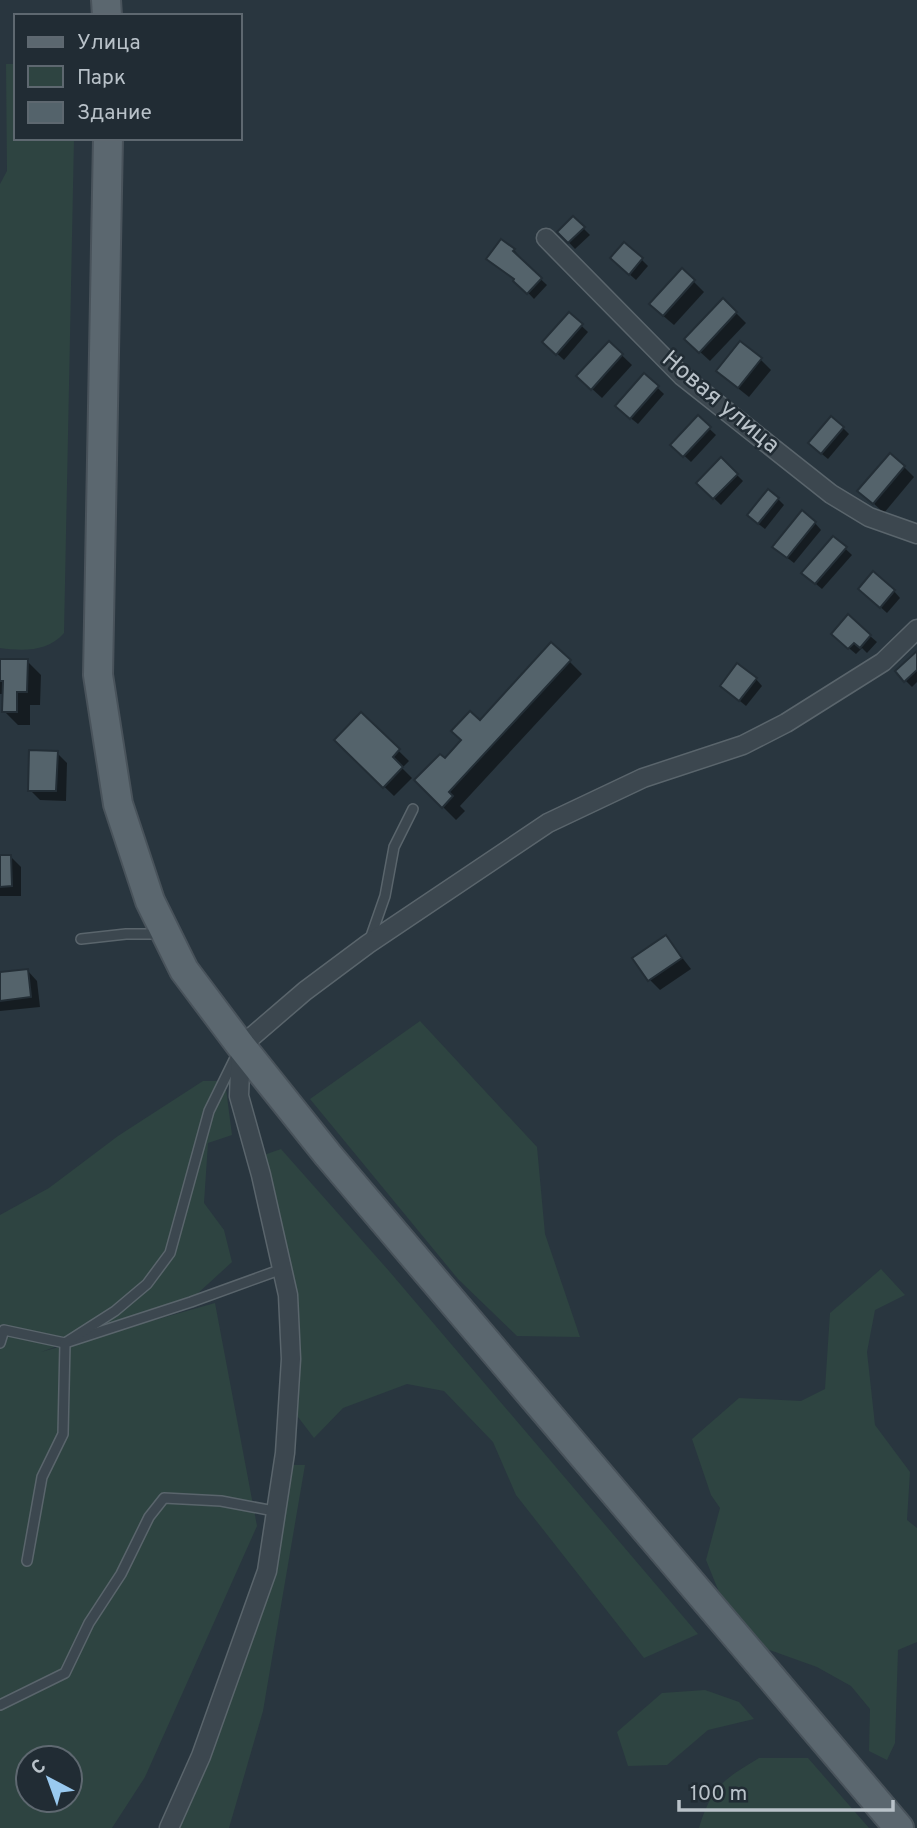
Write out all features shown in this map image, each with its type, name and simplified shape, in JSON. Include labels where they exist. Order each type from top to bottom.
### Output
[{"type":"main road","points":[[108,140],[98,675],[118,804],[150,901],[184,970],[328,1155],[899,1828]]},
{"type":"street","name":"Новая улица","points":[[546,238],[682,376],[703,393],[831,494],[869,517],[917,534]]},
{"type":"street","points":[[169,1828],[201,1756],[267,1571],[274,1511],[285,1453],[291,1359],[288,1295],[261,1175],[239,1096],[241,1046],[305,991],[368,944],[548,823],[643,779],[743,745],[786,723],[883,662],[917,629]]},
{"type":"lane","points":[[368,944],[385,896],[394,847],[413,809]]},
{"type":"lane","points":[[81,939],[126,934],[167,934]]},
{"type":"lane","points":[[65,1343],[115,1311],[148,1284],[170,1253],[209,1111],[241,1046]]},
{"type":"lane","points":[[0,1343],[4,1330],[65,1343],[191,1303],[282,1269]]},
{"type":"lane","points":[[27,1560],[42,1477],[62,1434],[65,1343]]},
{"type":"lane","points":[[0,1705],[65,1673],[89,1622],[121,1574],[149,1517],[164,1498],[221,1501],[274,1511]]},
{"type":"green space","points":[[6,64],[14,64],[14,140],[74,140],[64,633],[50,644],[26,650],[0,648],[0,184],[7,171]]},
{"type":"green space","points":[[420,1021],[537,1147],[545,1234],[580,1337],[517,1336],[458,1279],[310,1099]]},
{"type":"green space","points":[[203,1081],[225,1081],[232,1135],[208,1143],[204,1203],[224,1230],[232,1262],[196,1295],[41,1352],[215,1303],[257,1526],[145,1777],[112,1828],[0,1828],[0,1215],[49,1188],[118,1136]]},
{"type":"green space","points":[[281,1149],[389,1271],[698,1634],[644,1658],[516,1495],[493,1442],[444,1391],[407,1384],[343,1408],[314,1438],[285,1400],[286,1259],[264,1155]]},
{"type":"green space","points":[[881,1269],[905,1295],[875,1310],[867,1352],[875,1425],[910,1472],[907,1520],[917,1528],[917,1642],[898,1650],[895,1743],[887,1760],[869,1751],[870,1709],[851,1686],[817,1667],[764,1648],[721,1597],[706,1560],[720,1508],[711,1495],[692,1439],[739,1398],[801,1401],[825,1389],[830,1313]]},
{"type":"green space","points":[[290,1465],[305,1465],[263,1711],[229,1828],[177,1828],[232,1680]]},
{"type":"green space","points":[[705,1690],[739,1702],[754,1719],[708,1730],[667,1765],[628,1766],[617,1732],[662,1693]]},
{"type":"green space","points":[[759,1758],[808,1758],[869,1828],[699,1828],[709,1802],[720,1786]]},
{"type":"building","points":[[573,216],[585,227],[568,243],[557,232]]},
{"type":"building","points":[[501,239],[515,249],[513,251],[542,278],[527,294],[514,279],[486,259]]},
{"type":"building","points":[[624,242],[643,258],[629,275],[610,258]]},
{"type":"building","points":[[682,268],[695,280],[663,316],[649,304]]},
{"type":"building","points":[[723,298],[737,312],[699,353],[684,339]]},
{"type":"building","points":[[569,312],[583,324],[556,355],[542,342]]},
{"type":"building","points":[[609,341],[623,354],[591,390],[576,376]]},
{"type":"building","points":[[740,341],[762,358],[738,388],[716,371]]},
{"type":"building","points":[[644,373],[659,386],[630,419],[615,406]]},
{"type":"building","points":[[698,415],[711,427],[683,457],[670,445]]},
{"type":"building","points":[[831,416],[844,427],[821,454],[808,443]]},
{"type":"building","points":[[890,453],[905,466],[873,504],[857,491]]},
{"type":"building","points":[[721,457],[738,474],[713,499],[696,483]]},
{"type":"building","points":[[768,489],[779,498],[758,524],[747,515]]},
{"type":"building","points":[[802,510],[816,522],[787,558],[772,547]]},
{"type":"building","points":[[833,536],[847,547],[815,584],[801,573]]},
{"type":"building","points":[[873,571],[895,590],[880,608],[858,589]]},
{"type":"building","points":[[848,614],[871,635],[860,648],[854,643],[848,649],[831,634]]},
{"type":"building","points":[[551,642],[571,660],[449,792],[453,796],[442,808],[414,780],[440,754],[445,758],[461,740],[451,731],[470,711],[480,720]]},
{"type":"building","points":[[917,651],[917,670],[904,682],[895,671]]},
{"type":"building","points":[[0,659],[28,659],[27,692],[17,692],[17,712],[2,712],[3,681],[0,681]]},
{"type":"building","points":[[737,663],[757,678],[739,701],[720,686]]},
{"type":"building","points":[[361,712],[400,749],[393,757],[403,767],[383,788],[334,740]]},
{"type":"building","points":[[29,750],[58,751],[56,791],[28,791]]},
{"type":"building","points":[[0,855],[11,855],[12,886],[0,887]]},
{"type":"building","points":[[666,935],[682,958],[648,981],[632,958]]},
{"type":"building","points":[[28,969],[31,997],[0,1001],[0,972]]}]
